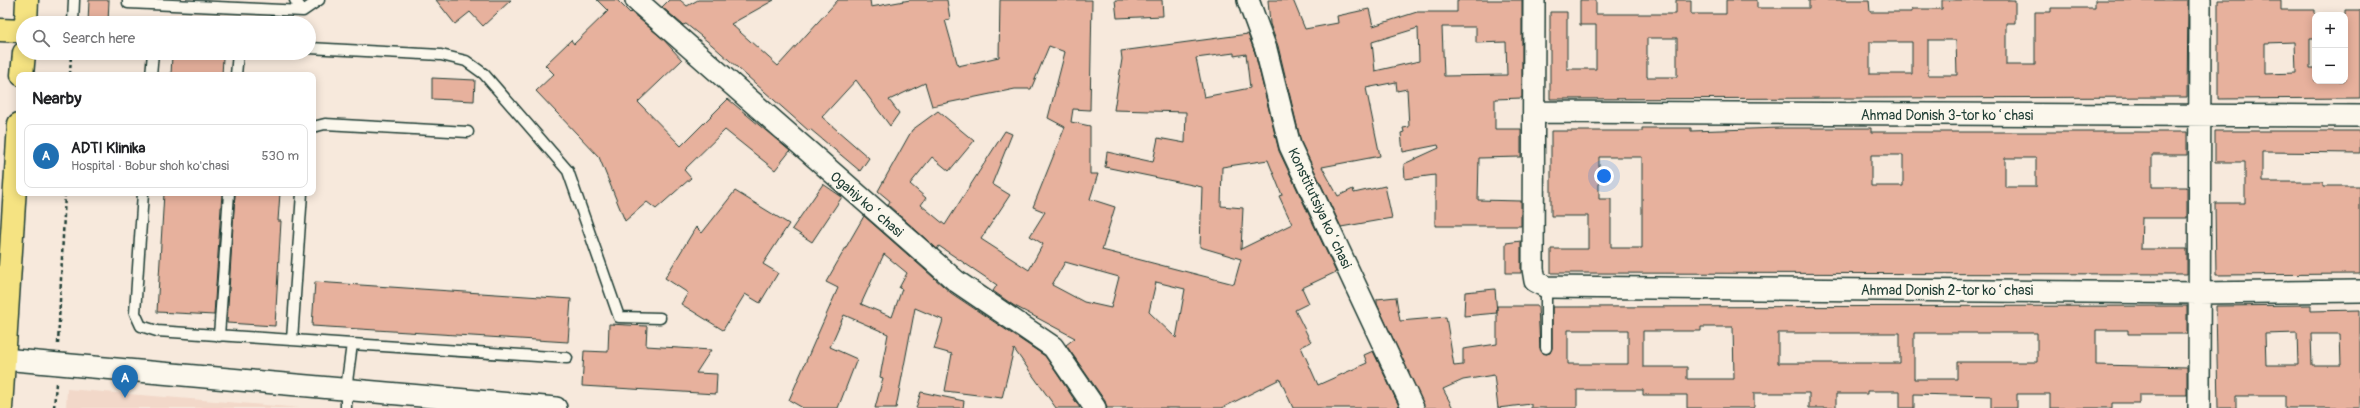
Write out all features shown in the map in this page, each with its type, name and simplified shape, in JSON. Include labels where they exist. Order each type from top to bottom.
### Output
[{"type":"main road","points":[[26,16],[27,0]]},
{"type":"main road","points":[[0,30],[16,31]]},
{"type":"main road","points":[[22,72],[23,60]]},
{"type":"main road","points":[[1,408],[16,168]]},
{"type":"street","name":"Ogahiy koʻchasi","points":[[636,0],[956,281],[1053,347],[1095,408]]},
{"type":"street","name":"Konstitutsiya koʻchasi","points":[[1248,0],[1266,49],[1290,146],[1413,408]]},
{"type":"street","points":[[1534,0],[1532,269],[1541,284]]},
{"type":"street","points":[[2199,408],[2200,0]]},
{"type":"street","name":"Ahmad Donish 3-tor koʻchasi","points":[[1534,112],[2200,117],[2360,116]]},
{"type":"street","name":"Ahmad Donish 2-tor koʻchasi","points":[[1541,284],[2199,293],[2360,291]]},
{"type":"street","points":[[3,359],[57,364],[346,399],[556,408]]},
{"type":"lane","points":[[73,16],[74,0]]},
{"type":"lane","points":[[128,0],[128,3],[303,10],[319,0]]},
{"type":"lane","points":[[295,0],[303,10]]},
{"type":"lane","points":[[316,48],[441,56],[466,61],[484,74],[568,171],[619,317],[660,318]]},
{"type":"lane","points":[[151,72],[152,60]]},
{"type":"lane","points":[[236,72],[237,60]]},
{"type":"lane","points":[[316,126],[325,124],[468,132]]},
{"type":"lane","points":[[143,196],[135,313],[141,326],[157,331],[220,336],[567,358]]},
{"type":"lane","points":[[220,336],[229,196]]},
{"type":"lane","points":[[292,340],[302,196]]},
{"type":"lane","points":[[1541,284],[1546,348]]},
{"type":"lane","points":[[346,399],[352,344]]},
{"type":"path","points":[[70,72],[71,60]]},
{"type":"path","points":[[54,408],[65,196]]},
{"type":"shaded area","points":[[67,389],[301,408],[66,408]]},
{"type":"building","points":[[89,0],[109,0],[108,16],[88,16]]},
{"type":"building","points":[[436,0],[511,0],[483,26],[470,12],[455,24]]},
{"type":"building","points":[[597,0],[617,0],[630,13],[631,12],[663,39],[682,60],[638,102],[681,146],[728,99],[790,151],[775,170],[725,130],[684,170],[691,178],[656,209],[647,202],[625,221],[599,157],[536,91],[554,74],[545,65],[571,40],[574,44],[608,11]]},
{"type":"building","points":[[669,0],[680,0],[687,6],[698,0],[774,0],[731,24],[778,66],[838,0],[870,0],[871,7],[910,0],[947,0],[950,19],[945,20],[958,66],[999,57],[1000,0],[1092,0],[1090,110],[1073,109],[1071,122],[1090,126],[1090,174],[1098,174],[1090,199],[1115,207],[1102,250],[1234,284],[1241,259],[1200,247],[1202,187],[1105,167],[1107,152],[1153,162],[1158,138],[1185,143],[1186,112],[1114,110],[1122,59],[1121,51],[1248,34],[1255,53],[1279,151],[1336,272],[1302,288],[1309,303],[1295,310],[1311,342],[1301,347],[1318,385],[1367,363],[1364,355],[1373,351],[1399,406],[1395,408],[1293,408],[1280,379],[1222,408],[1107,408],[1105,401],[1066,345],[1075,338],[1013,305],[993,291],[997,285],[939,246],[937,249],[888,205],[890,201],[878,191],[912,130],[938,111],[974,141],[949,171],[932,157],[910,184],[926,198],[921,205],[945,225],[1005,131],[1012,134],[992,184],[1010,195],[981,239],[1029,270],[1043,244],[1030,236],[1045,212],[1033,207],[1065,127],[1048,118],[1065,52],[1049,46],[1031,89],[1015,89],[932,106],[925,83],[889,100],[899,113],[890,126],[856,80],[822,117],[869,158],[860,171],[810,129],[809,131],[712,45],[686,24],[683,25],[662,7]],"holes":[[[1234,53],[1234,56],[1246,54],[1250,88],[1204,97],[1196,58]],[[1268,160],[1282,195],[1279,196],[1292,224],[1241,249],[1243,208],[1221,206],[1222,167]],[[1065,262],[1119,277],[1111,308],[1084,302],[1052,285]],[[1156,282],[1185,289],[1176,338],[1149,312]]]},
{"type":"building","points":[[1115,0],[1162,0],[1163,16],[1117,18]]},
{"type":"building","points":[[1268,0],[1293,0],[1305,29],[1338,23],[1337,16],[1369,9],[1373,26],[1417,12],[1457,12],[1457,0],[1522,0],[1522,98],[1495,99],[1495,129],[1521,129],[1521,157],[1479,158],[1478,200],[1521,201],[1521,226],[1435,226],[1435,175],[1405,179],[1404,164],[1439,148],[1438,145],[1403,152],[1401,133],[1404,132],[1403,128],[1409,127],[1407,89],[1397,91],[1396,82],[1366,88],[1380,156],[1322,167],[1338,196],[1353,189],[1354,193],[1385,186],[1392,218],[1341,227],[1301,142],[1278,46],[1270,24]],"holes":[[[1442,27],[1476,27],[1476,43],[1506,42],[1507,75],[1444,76]],[[1418,28],[1419,61],[1375,71],[1372,42]]]},
{"type":"building","points":[[1580,0],[1596,0],[1596,14],[1676,14],[1676,0],[1691,0],[1691,14],[1726,14],[1726,0],[1757,0],[1757,8],[1809,8],[1809,0],[1869,0],[1870,12],[1912,12],[1912,9],[1942,9],[1942,0],[2015,0],[2015,23],[2006,23],[2006,65],[2035,65],[2035,12],[2051,12],[2051,8],[2095,8],[2095,0],[2188,0],[2187,97],[1550,99],[1550,12],[1567,12],[1567,69],[1596,69],[1596,25],[1580,25]],"holes":[[[1647,38],[1677,38],[1677,77],[1647,77]],[[1928,40],[1956,40],[1957,75],[1928,75]],[[1870,42],[1912,42],[1912,74],[1870,74]]]},
{"type":"building","points":[[2218,0],[2281,0],[2281,10],[2315,10],[2315,12],[2312,12],[2312,39],[2310,39],[2310,68],[2312,68],[2312,84],[2348,84],[2348,12],[2345,12],[2345,10],[2360,10],[2360,98],[2218,99]],"holes":[[[2295,42],[2296,73],[2265,74],[2265,43]]]},
{"type":"building","points":[[172,60],[223,60],[222,72],[171,72]]},
{"type":"building","points":[[432,78],[475,80],[474,101],[432,99]]},
{"type":"building","points":[[1642,128],[1691,128],[1691,131],[1780,128],[1871,128],[1871,132],[2187,132],[2187,155],[2152,155],[2152,187],[2187,187],[2187,218],[2142,218],[2141,249],[2187,249],[2187,274],[1551,273],[1551,249],[1588,249],[1588,216],[1551,216],[1551,131],[1642,131]],"holes":[[[1871,155],[1903,155],[1903,186],[1871,186]],[[1599,157],[1642,157],[1642,248],[1611,248],[1611,199],[1599,199]],[[2005,158],[2036,158],[2036,187],[2005,187]]]},
{"type":"building","points":[[2215,131],[2360,131],[2360,153],[2262,152],[2262,182],[2323,182],[2323,186],[2360,186],[2360,274],[2216,275],[2215,203],[2245,203],[2245,162],[2215,162]]},
{"type":"building","points":[[823,184],[842,197],[812,242],[792,229]]},
{"type":"building","points":[[735,191],[789,224],[763,264],[778,273],[760,303],[745,294],[723,330],[681,304],[688,293],[665,278],[696,227],[702,233]]},
{"type":"building","points":[[164,196],[222,196],[214,315],[157,312]]},
{"type":"building","points":[[235,196],[280,196],[278,221],[281,221],[275,326],[227,323]]},
{"type":"building","points":[[864,216],[951,293],[1045,356],[1080,408],[1056,408],[1014,349],[1002,398],[945,391],[952,354],[934,349],[943,320],[915,308],[896,408],[875,408],[883,378],[880,377],[888,334],[844,315],[830,347],[857,359],[838,408],[803,408],[789,400],[838,288],[826,282]],"holes":[[[884,254],[907,273],[899,288],[902,289],[892,317],[861,304]]]},
{"type":"building","points":[[1521,241],[1521,273],[1506,273],[1506,243]]},
{"type":"building","points":[[315,282],[571,299],[568,342],[312,326]]},
{"type":"building","points":[[1495,289],[1497,313],[1464,316],[1465,292]]},
{"type":"building","points":[[1396,297],[1400,321],[1446,317],[1454,366],[1463,365],[1463,349],[1497,344],[1497,306],[1538,306],[1540,348],[1546,354],[1550,353],[1552,348],[1552,307],[2187,306],[2187,334],[2128,334],[2128,330],[2096,330],[2096,365],[2187,367],[2187,395],[2139,395],[2139,403],[2112,403],[2112,408],[2050,408],[2050,394],[2017,394],[2017,408],[1991,408],[1991,396],[1914,394],[1914,408],[1900,408],[1900,391],[1867,391],[1867,394],[1836,394],[1836,408],[1809,408],[1809,393],[1754,393],[1754,408],[1687,408],[1687,395],[1643,395],[1643,390],[1577,390],[1577,408],[1531,408],[1531,404],[1498,408],[1494,375],[1463,380],[1443,389],[1453,408],[1425,408],[1377,304],[1377,299]],"holes":[[[1701,327],[1733,327],[1734,379],[1687,379],[1687,367],[1643,367],[1643,331],[1701,331]],[[1568,330],[1628,330],[1628,364],[1568,364]],[[1778,333],[1900,333],[1900,363],[1778,363]],[[1914,333],[2037,333],[2037,362],[1957,362],[1957,379],[1914,379]]]},
{"type":"building","points":[[2311,305],[2311,311],[2360,310],[2360,408],[2285,408],[2285,396],[2236,396],[2236,408],[2218,408],[2216,306]],"holes":[[[2297,333],[2298,365],[2266,365],[2265,334]],[[2311,334],[2340,334],[2341,365],[2312,365]]]},
{"type":"building","points":[[609,324],[647,326],[646,346],[711,350],[696,373],[717,374],[716,394],[582,386],[584,351],[608,352]]},
{"type":"building","points":[[921,392],[964,401],[963,408],[916,408]]},
{"type":"place","name":"ADTI Klinika","points":[[125,398]]}]
